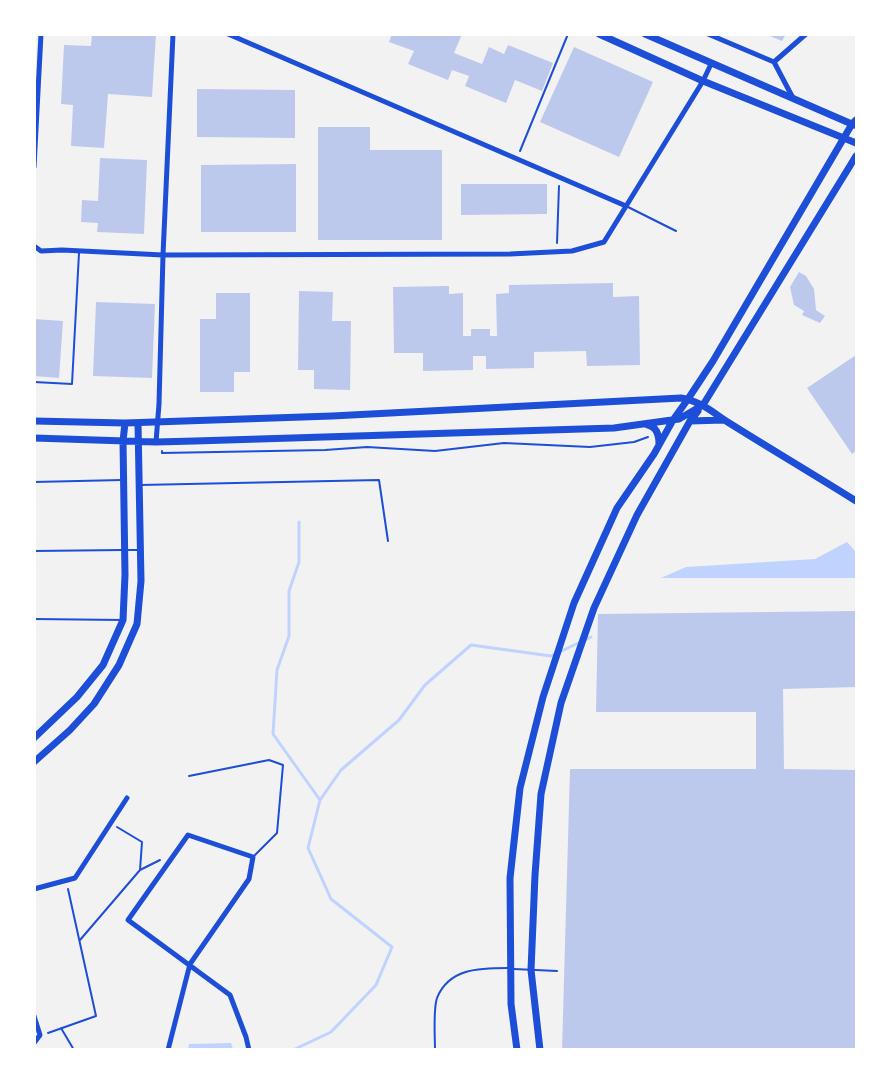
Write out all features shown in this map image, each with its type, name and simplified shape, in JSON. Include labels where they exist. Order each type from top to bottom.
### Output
[{"type":"street","points":[[34,167],[41,34]]},
{"type":"street","points":[[156,442],[173,34]]},
{"type":"street","points":[[228,34],[626,206]]},
{"type":"street","points":[[599,34],[703,81],[856,143]]},
{"type":"street","points":[[517,1050],[511,1005],[510,878],[520,788],[543,697],[574,603],[617,508],[676,419],[855,124],[794,101],[645,34]]},
{"type":"street","points":[[708,34],[774,62],[794,101]]},
{"type":"street","points":[[774,62],[806,34]]},
{"type":"street","points":[[34,246],[42,251],[163,255],[487,254],[572,251],[604,242],[703,81],[711,64]]},
{"type":"street","points":[[540,1050],[531,970],[541,794],[561,703],[594,608],[637,515],[690,421],[703,405],[856,156]]},
{"type":"street","points":[[34,421],[138,423],[332,416],[662,398],[688,399],[703,405],[856,501]]},
{"type":"street","points":[[34,438],[156,442],[614,428],[676,419],[703,405]]},
{"type":"street","points":[[676,419],[724,420]]},
{"type":"street","points":[[34,738],[77,697],[103,664],[123,620],[125,575],[123,441],[125,423]]},
{"type":"street","points":[[34,762],[70,730],[94,704],[119,665],[137,624],[141,581],[138,423]]},
{"type":"street","points":[[645,425],[652,426],[656,430],[659,443],[657,449]]},
{"type":"street","points":[[34,889],[75,878],[127,798]]},
{"type":"street","points":[[168,1050],[189,964],[249,879],[253,857],[188,835],[128,920],[189,964],[230,995],[249,1050]]},
{"type":"street","points":[[34,1016],[40,1035],[34,1043]]},
{"type":"lane","points":[[626,206],[676,231]]},
{"type":"lane","points":[[34,382],[72,384],[79,251]]},
{"type":"lane","points":[[34,482],[123,480]]},
{"type":"lane","points":[[140,485],[379,480],[388,541]]},
{"type":"lane","points":[[34,551],[141,550]]},
{"type":"lane","points":[[34,619],[123,620]]},
{"type":"lane","points":[[189,776],[269,760],[283,765],[277,833],[253,857]]},
{"type":"lane","points":[[435,1050],[436,1000],[448,979],[476,969],[510,968],[557,971]]},
{"type":"path","points":[[516,159],[568,34]]},
{"type":"path","points":[[556,252],[558,177]]},
{"type":"path","points":[[162,448],[162,453],[368,447],[435,451],[504,442],[590,447],[634,442],[648,437]]},
{"type":"path","points":[[110,824],[142,842],[140,870]]},
{"type":"path","points":[[79,940],[140,870],[176,852]]},
{"type":"path","points":[[40,1035],[96,1016],[67,880]]},
{"type":"path","points":[[60,1028],[74,1050]]},
{"type":"water","points":[[847,542],[856,552],[856,578],[661,578],[686,567],[815,559]]},
{"type":"water","points":[[231,1043],[233,1049],[188,1049],[189,1044]]},
{"type":"building","points":[[92,34],[156,34],[152,97],[108,94],[104,148],[71,146],[73,105],[61,104],[64,45],[91,46]]},
{"type":"building","points":[[392,34],[462,34],[454,53],[482,64],[489,47],[504,54],[508,45],[553,63],[542,91],[515,80],[506,103],[465,86],[469,76],[452,70],[448,80],[408,64],[414,51],[389,42]]},
{"type":"building","points":[[765,34],[786,34],[782,41]]},
{"type":"building","points":[[574,47],[653,82],[619,157],[540,122]]},
{"type":"building","points":[[197,89],[295,90],[295,138],[197,137]]},
{"type":"building","points":[[318,127],[370,127],[370,150],[442,150],[442,240],[318,240]]},
{"type":"building","points":[[100,158],[147,160],[144,234],[97,232],[98,223],[81,222],[82,200],[98,201]]},
{"type":"building","points":[[296,164],[296,232],[201,232],[201,165]]},
{"type":"building","points":[[461,184],[547,184],[547,214],[461,215]]},
{"type":"building","points":[[799,272],[806,276],[814,289],[816,310],[825,316],[820,323],[802,315],[804,311],[794,305],[790,287]]},
{"type":"building","points":[[613,283],[613,297],[639,296],[640,365],[587,366],[586,351],[534,352],[534,368],[486,369],[486,356],[473,356],[473,370],[423,371],[423,353],[394,353],[393,287],[449,286],[449,294],[463,293],[463,336],[471,336],[471,329],[490,329],[490,336],[497,336],[496,294],[509,293],[509,285]]},
{"type":"building","points":[[299,291],[333,292],[332,321],[351,321],[350,390],[314,389],[314,370],[298,370]]},
{"type":"building","points":[[216,293],[250,293],[250,372],[234,372],[234,392],[200,392],[200,319],[216,319]]},
{"type":"building","points":[[96,302],[155,304],[152,378],[93,376]]},
{"type":"building","points":[[34,319],[63,321],[59,378],[34,376]]},
{"type":"building","points":[[856,355],[856,451],[852,454],[807,388]]},
{"type":"building","points":[[856,611],[856,687],[783,689],[784,769],[856,770],[856,1050],[562,1050],[570,769],[756,769],[756,712],[596,712],[598,614]]},
{"type":"waterway","points":[[299,522],[299,562],[289,591],[289,636],[277,670],[273,734],[320,800]]},
{"type":"waterway","points":[[293,1050],[331,1032],[376,985],[392,947],[331,899],[308,848],[320,800],[341,770],[399,720],[425,685],[471,645],[551,656],[591,637]]}]
